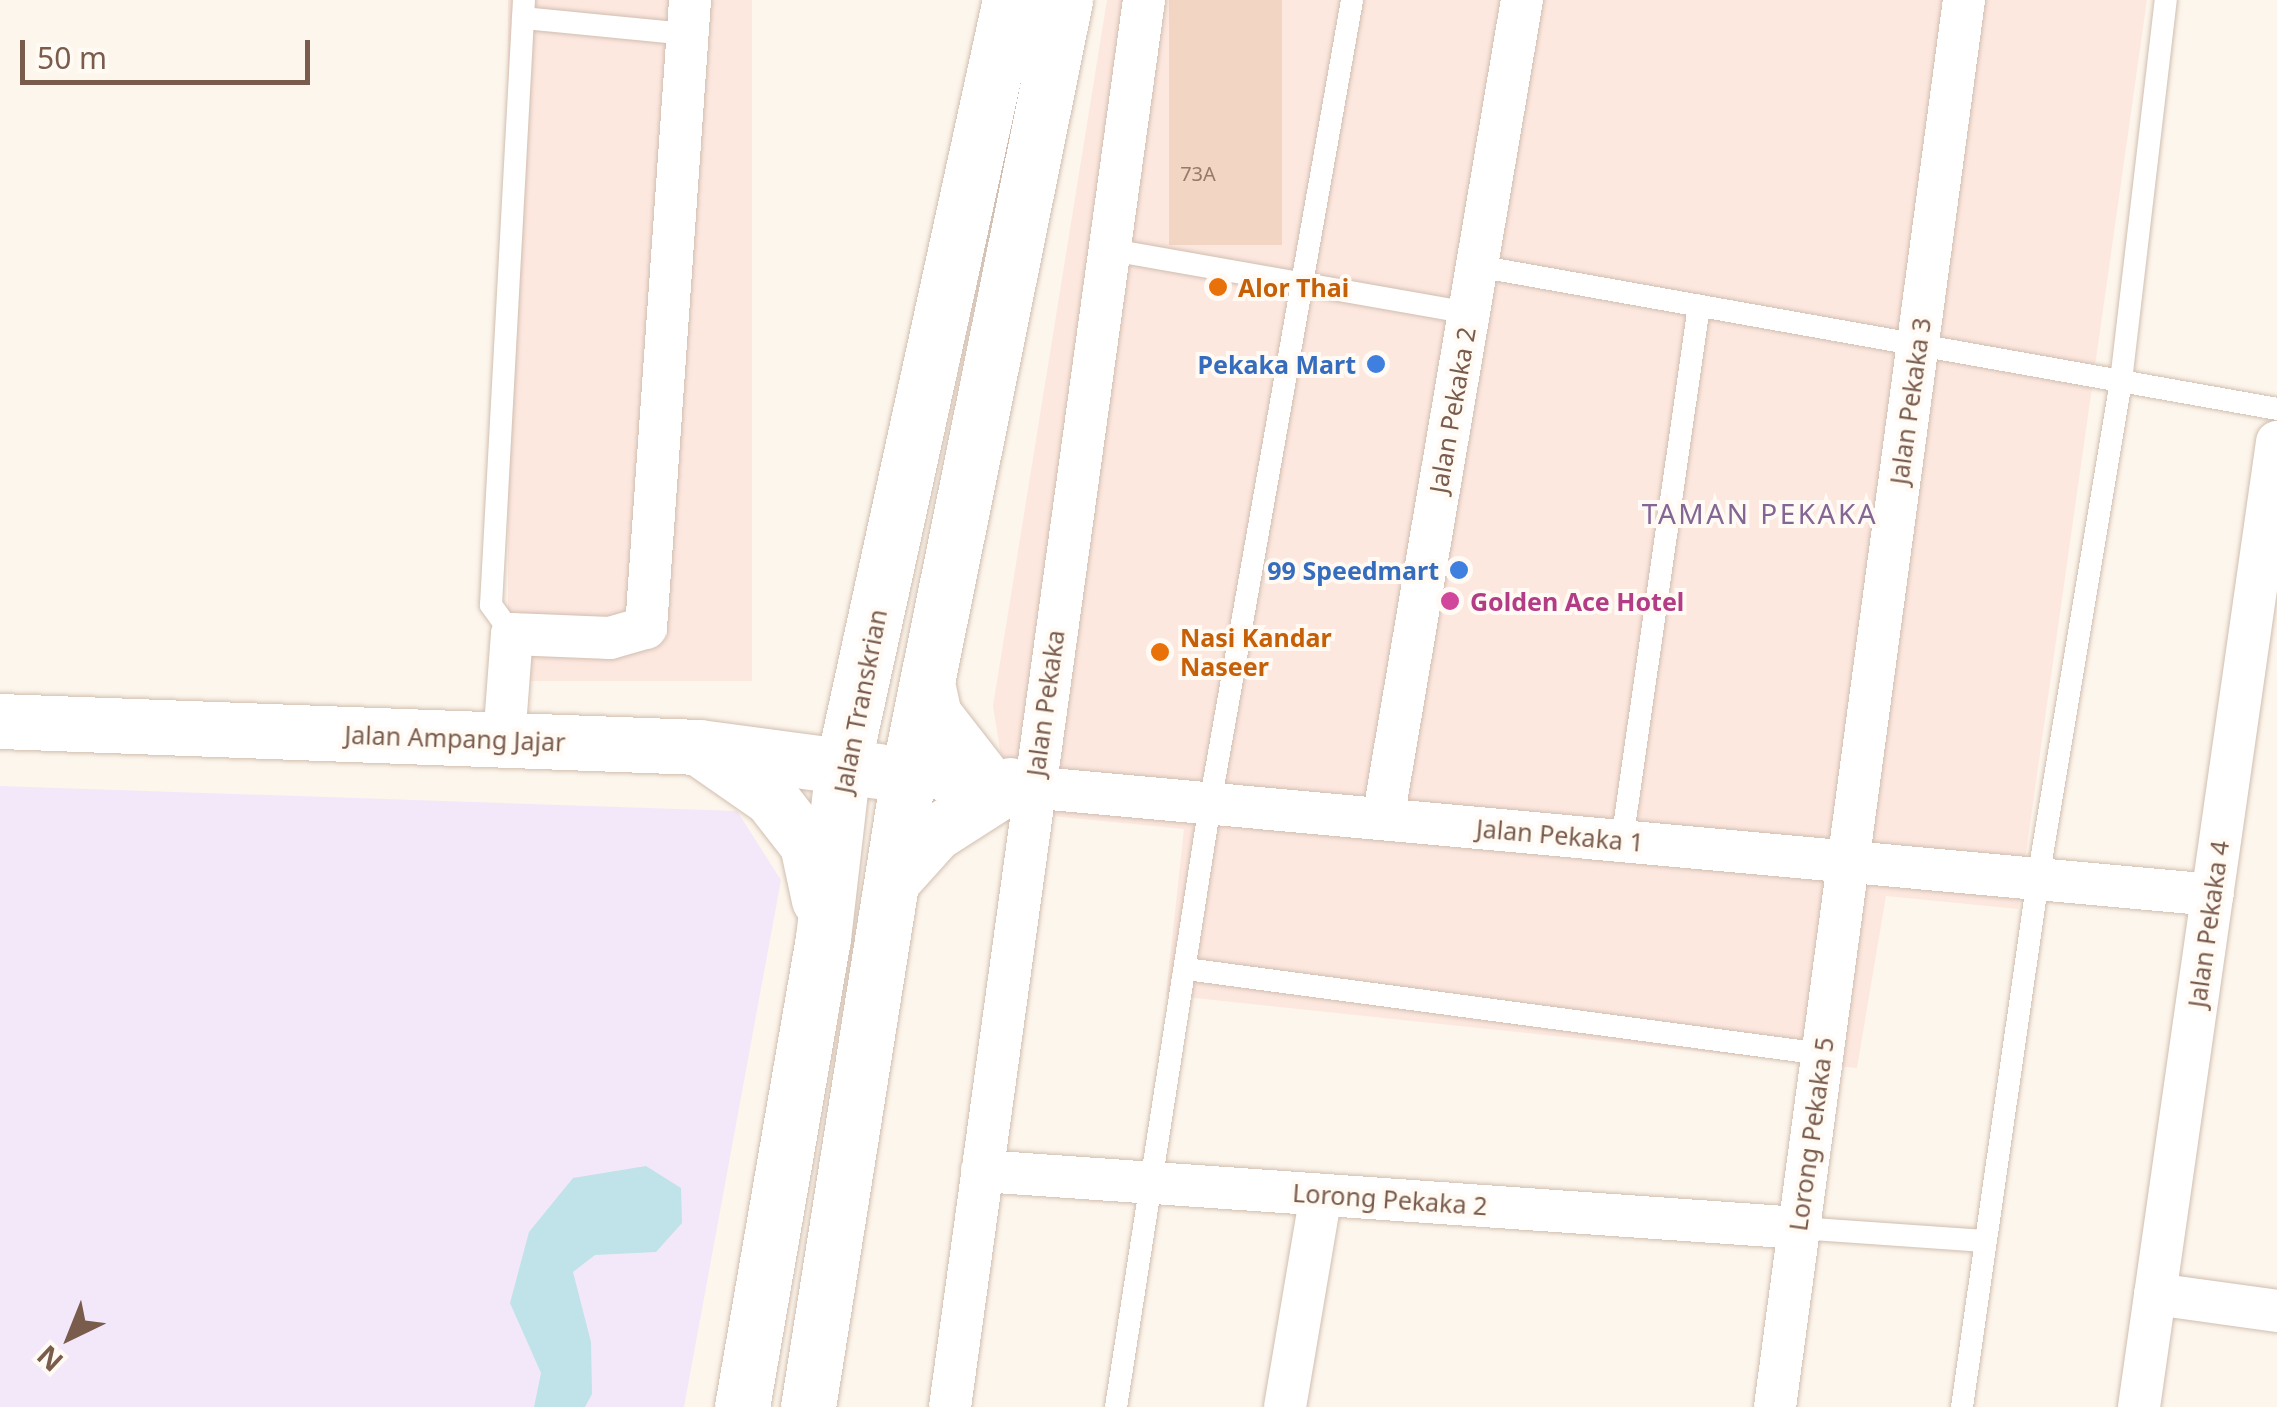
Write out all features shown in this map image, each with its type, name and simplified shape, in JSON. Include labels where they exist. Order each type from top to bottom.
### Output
[{"type":"main road","name":"Jalan Transkrian","points":[[742,1407],[823,938],[844,765],[1010,0]]},
{"type":"main road","points":[[808,1407],[908,776],[1065,0]]},
{"type":"main road","points":[[892,882],[935,833],[1010,785],[934,715],[927,683]]},
{"type":"main road","points":[[762,751],[828,720],[861,686]]},
{"type":"main road","name":"Jalan Ampang Jajar","points":[[0,721],[699,747],[762,751],[908,776]]},
{"type":"main road","points":[[699,747],[771,798],[807,844],[823,938]]},
{"type":"street","name":"Jalan Pekaka","points":[[950,1407],[982,1171],[1010,785],[1112,250],[1144,0]]},
{"type":"street","name":"Jalan Pekaka 2","points":[[1382,819],[1522,0]]},
{"type":"street","name":"Jalan Pekaka 3","points":[[1848,862],[1964,0]]},
{"type":"street","points":[[504,740],[512,634],[610,638],[646,628],[688,17]]},
{"type":"street","name":"Jalan Pekaka 4","points":[[2139,1407],[2277,442]]},
{"type":"street","name":"Jalan Pekaka 1","points":[[908,776],[2212,896]]},
{"type":"street","name":"Lorong Pekaka 5","points":[[1775,1407],[1848,862]]},
{"type":"street","name":"Lorong Pekaka 2","points":[[982,1171],[1799,1228]]},
{"type":"street","points":[[1285,1407],[1321,1194]]},
{"type":"street","points":[[2155,1294],[2277,1311]]},
{"type":"lane","points":[[1116,1407],[1210,804],[1306,284],[1352,0]]},
{"type":"lane","points":[[1962,1407],[2038,879],[2121,381],[2166,0]]},
{"type":"lane","points":[[512,634],[490,604],[523,9],[688,17]]},
{"type":"lane","points":[[1112,250],[1468,312]]},
{"type":"lane","points":[[1477,266],[2277,409]]},
{"type":"lane","points":[[1622,841],[1699,306]]},
{"type":"lane","points":[[1186,970],[1822,1054]]},
{"type":"lane","points":[[1799,1228],[1986,1240]]},
{"type":"shaded area","points":[[508,0],[752,0],[752,681],[508,681]]},
{"type":"shaded area","points":[[1107,0],[2147,0],[2018,909],[1886,896],[1857,1068],[1166,995],[1184,829],[1010,812],[993,706]]},
{"type":"shaded area","points":[[0,786],[737,811],[781,880],[684,1407],[0,1407]]},
{"type":"water","points":[[646,1166],[681,1188],[682,1223],[656,1252],[595,1255],[573,1272],[591,1342],[592,1394],[585,1407],[534,1407],[541,1373],[510,1303],[529,1232],[573,1178]]},
{"type":"building","points":[[1169,0],[1282,0],[1282,245],[1169,245]]},
{"type":"place","name":"Alor Thai","points":[[1218,287]]},
{"type":"place","name":"Pekaka Mart","points":[[1376,364]]},
{"type":"place","name":"99 Speedmart","points":[[1459,570]]},
{"type":"place","name":"Golden Ace Hotel","points":[[1450,601]]},
{"type":"place","name":"Nasi Kandar Naseer","points":[[1160,652]]},
{"type":"district","name":"TAMAN PEKAKA","points":[[1760,513]]}]
